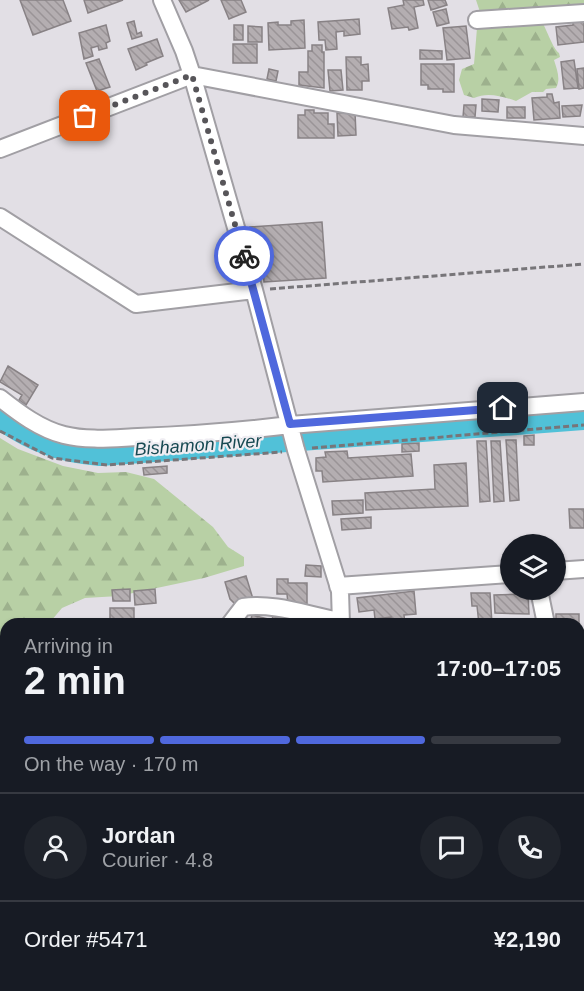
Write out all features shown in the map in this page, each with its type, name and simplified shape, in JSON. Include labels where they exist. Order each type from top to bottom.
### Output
[{"type":"street","points":[[162,0],[192,75],[254,290],[296,450],[339,586],[341,618]]},
{"type":"street","points":[[477,20],[584,13]]},
{"type":"street","points":[[0,149],[192,75],[454,125],[584,136]]},
{"type":"street","points":[[0,218],[136,304],[254,290]]},
{"type":"street","points":[[0,398],[24,416],[63,435],[96,438],[193,433],[584,402]]},
{"type":"street","points":[[566,570],[584,569]]},
{"type":"street","points":[[339,586],[500,575]]},
{"type":"street","points":[[541,600],[545,618]]},
{"type":"street","points":[[235,618],[243,607],[250,606],[322,618]]},
{"type":"path","points":[[254,290],[584,264]]},
{"type":"path","points":[[0,431],[52,458],[107,465],[584,425]]},
{"type":"green space","points":[[476,0],[584,0],[584,3],[565,9],[480,12]]},
{"type":"green space","points":[[542,22],[560,57],[554,60],[558,78],[556,88],[546,89],[543,92],[532,92],[516,101],[495,95],[474,98],[464,95],[459,80],[462,69],[474,64],[477,28]]},
{"type":"green space","points":[[0,438],[18,449],[63,466],[98,473],[126,472],[154,479],[213,527],[228,547],[244,557],[244,566],[204,578],[119,596],[85,598],[62,608],[54,618],[0,618]]},
{"type":"building","points":[[20,0],[63,0],[71,21],[33,35]]},
{"type":"building","points":[[84,0],[123,0],[88,13]]},
{"type":"building","points":[[179,0],[209,0],[186,12]]},
{"type":"building","points":[[221,0],[241,0],[246,12],[229,19]]},
{"type":"building","points":[[403,0],[423,0],[424,5],[414,7],[418,28],[392,29],[388,8],[404,5]]},
{"type":"building","points":[[428,0],[445,0],[447,5],[431,10]]},
{"type":"building","points":[[446,9],[449,23],[437,26],[433,12]]},
{"type":"building","points":[[359,19],[360,34],[344,36],[344,31],[336,32],[337,49],[326,50],[325,40],[319,40],[318,22]]},
{"type":"building","points":[[304,20],[305,48],[269,50],[268,23],[278,22],[278,25],[291,25],[291,21]]},
{"type":"building","points":[[584,20],[584,42],[558,45],[556,27],[573,25],[573,21]]},
{"type":"building","points":[[134,21],[137,34],[141,32],[142,36],[132,39],[127,23]]},
{"type":"building","points":[[106,25],[110,41],[106,43],[107,48],[99,50],[98,46],[91,48],[93,56],[84,59],[79,33]]},
{"type":"building","points":[[234,25],[243,25],[243,40],[234,40]]},
{"type":"building","points":[[248,26],[262,27],[262,42],[248,42]]},
{"type":"building","points":[[466,26],[470,58],[447,60],[443,28]]},
{"type":"building","points":[[157,39],[163,56],[136,70],[128,49]]},
{"type":"building","points":[[233,44],[257,44],[257,63],[233,63]]},
{"type":"building","points":[[312,45],[322,45],[322,52],[324,52],[324,88],[299,85],[299,72],[308,72],[308,51],[312,51]]},
{"type":"building","points":[[420,50],[442,51],[442,59],[420,59]]},
{"type":"building","points":[[346,57],[361,57],[361,65],[368,64],[369,81],[362,81],[362,90],[347,90]]},
{"type":"building","points":[[99,59],[110,87],[97,91],[86,63]]},
{"type":"building","points":[[574,60],[578,88],[564,89],[561,62]]},
{"type":"building","points":[[421,64],[454,64],[454,92],[428,89],[428,85],[421,85]]},
{"type":"building","points":[[584,68],[584,88],[579,89],[577,69]]},
{"type":"building","points":[[269,69],[278,71],[276,81],[267,79]]},
{"type":"building","points":[[328,70],[341,70],[343,90],[330,91]]},
{"type":"building","points":[[547,94],[552,94],[554,103],[559,102],[560,118],[534,120],[532,98],[547,97]]},
{"type":"building","points":[[482,99],[499,100],[498,112],[482,111]]},
{"type":"building","points":[[464,105],[476,105],[475,117],[463,117]]},
{"type":"building","points":[[582,105],[580,116],[563,117],[562,106]]},
{"type":"building","points":[[507,107],[525,107],[525,118],[507,118]]},
{"type":"building","points":[[305,110],[314,110],[314,113],[328,113],[328,124],[334,124],[334,138],[298,138],[298,115],[305,115]]},
{"type":"building","points":[[355,112],[356,135],[338,136],[337,113]]},
{"type":"building","points":[[322,222],[326,278],[264,282],[263,267],[257,267],[256,255],[252,255],[250,227]]},
{"type":"building","points":[[8,366],[38,385],[26,405],[19,400],[22,395],[0,382]]},
{"type":"building","points":[[534,435],[534,445],[524,445],[524,436]]},
{"type":"building","points":[[506,440],[516,440],[519,500],[510,501]]},
{"type":"building","points":[[477,441],[486,441],[490,501],[480,502]]},
{"type":"building","points":[[491,441],[500,441],[504,501],[494,502]]},
{"type":"building","points":[[419,443],[419,451],[402,452],[402,444]]},
{"type":"building","points":[[347,451],[348,458],[411,454],[413,476],[323,482],[322,471],[316,471],[316,458],[326,457],[325,452]]},
{"type":"building","points":[[466,463],[468,506],[366,510],[365,493],[435,489],[434,465]]},
{"type":"building","points":[[167,466],[167,473],[144,475],[143,468]]},
{"type":"building","points":[[363,500],[363,513],[333,515],[332,501]]},
{"type":"building","points":[[569,509],[584,509],[584,528],[570,528]]},
{"type":"building","points":[[371,517],[371,528],[342,530],[341,519]]},
{"type":"building","points":[[306,565],[321,566],[321,577],[305,576]]},
{"type":"building","points":[[246,576],[253,599],[235,604],[230,599],[225,582]]},
{"type":"building","points":[[277,579],[288,579],[288,583],[307,583],[307,607],[288,604],[287,594],[277,594]]},
{"type":"building","points":[[130,589],[130,601],[113,601],[112,590]]},
{"type":"building","points":[[155,589],[156,603],[135,605],[134,591]]},
{"type":"building","points":[[414,591],[416,614],[404,615],[404,618],[375,618],[374,610],[359,612],[357,598]]},
{"type":"building","points":[[471,593],[490,593],[492,618],[478,618],[477,606],[472,606]]},
{"type":"building","points":[[494,595],[500,595],[500,600],[528,600],[529,614],[495,613]]},
{"type":"building","points":[[110,608],[134,608],[134,618],[110,618]]},
{"type":"building","points":[[556,614],[579,614],[579,618],[556,618]]},
{"type":"waterway","name":"Bishamon River","points":[[0,415],[47,441],[100,452],[584,416]]},
{"type":"way so far","points":[[85,116],[192,75],[244,256]]},
{"type":"route","points":[[244,256],[290,424],[503,408]]}]
